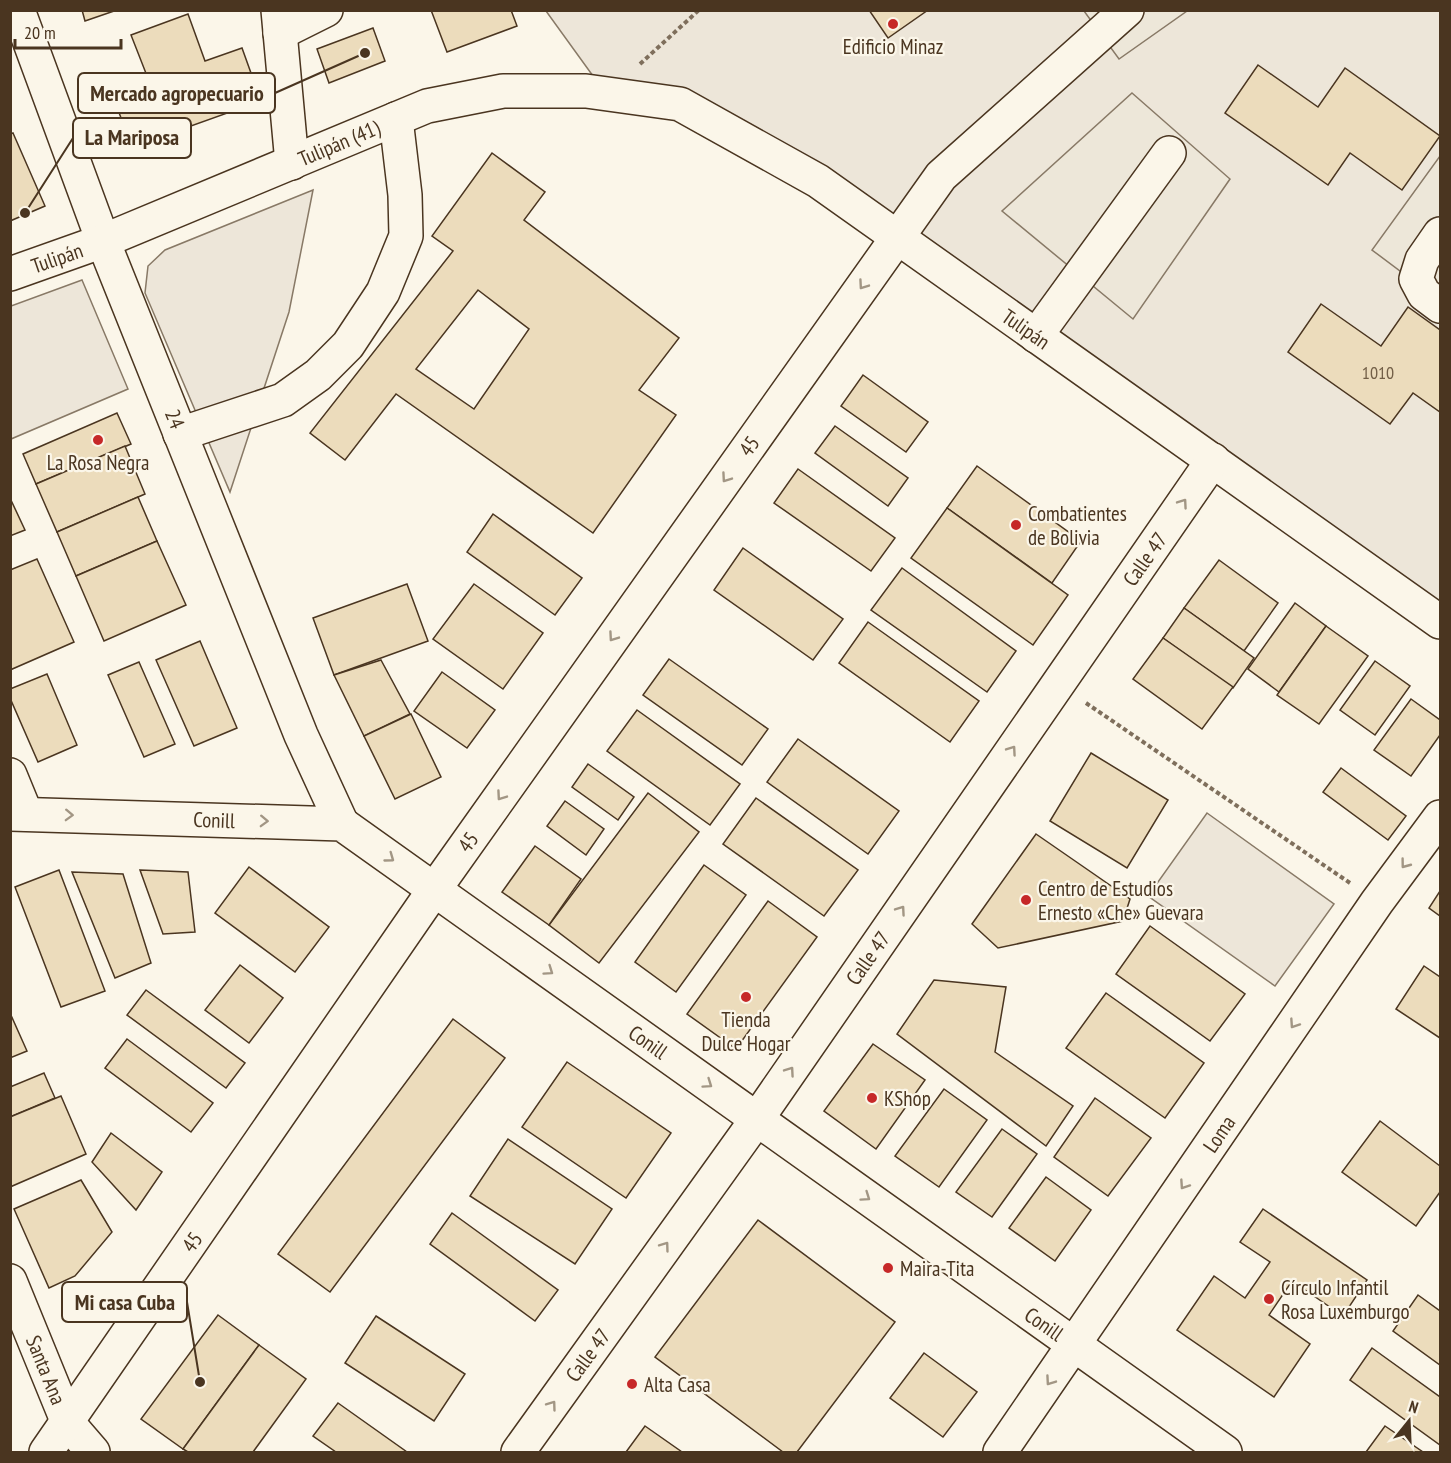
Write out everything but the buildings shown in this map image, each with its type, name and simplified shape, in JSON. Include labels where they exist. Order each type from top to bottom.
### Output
[{"type":"street","name":"24","points":[[18,10],[103,241],[301,735],[342,824]]},
{"type":"street","points":[[292,163],[279,22],[326,10]]},
{"type":"street","name":"45","points":[[46,1452],[434,890],[940,176],[1127,10]]},
{"type":"street","name":"Tulipán (41)","points":[[103,241],[427,106],[503,91],[596,93]]},
{"type":"street","name":"Tulipán","points":[[596,93],[680,104],[818,181],[1440,622]]},
{"type":"street","points":[[180,434],[283,399],[318,375],[348,345],[383,292],[406,236],[405,195],[396,119]]},
{"type":"street","points":[[1036,336],[1169,153]]},
{"type":"street","points":[[1440,234],[1422,260],[1416,279],[1424,294],[1440,306]]},
{"type":"street","name":"Tulipán","points":[[10,274],[103,241]]},
{"type":"street","name":"Calle 47","points":[[518,1452],[757,1119],[1213,460]]},
{"type":"street","points":[[10,775],[18,814]]},
{"type":"street","name":"Conill","points":[[18,814],[342,824],[1225,1452]]},
{"type":"street","name":"Loma","points":[[1000,1452],[1075,1346],[1377,902],[1440,817]]},
{"type":"street","name":"Santa Ana","points":[[10,1281],[68,1423],[93,1452]]},
{"type":"path","points":[[596,93],[699,10]]},
{"type":"path","points":[[1058,684],[1377,902]]},
{"type":"shaded area","points":[[546,11],[1440,11],[1440,622],[680,104],[606,94]]},
{"type":"shaded area","points":[[1084,11],[1187,11],[1119,59]]},
{"type":"shaded area","points":[[1132,93],[1230,179],[1133,319],[1002,211]]},
{"type":"shaded area","points":[[1440,156],[1440,301],[1372,250]]},
{"type":"shaded area","points":[[313,190],[289,312],[230,492],[145,293],[148,266],[165,250]]},
{"type":"shaded area","points":[[82,280],[128,389],[11,439],[11,306]]},
{"type":"shaded area","points":[[1207,813],[1334,904],[1275,986],[1148,896]]},
{"type":"place","name":"Edificio Minaz","points":[[893,24]]},
{"type":"place","name":"Mercado agropecuario","points":[[365,53]]},
{"type":"place","name":"La Mariposa","points":[[25,213]]},
{"type":"place","name":"La Rosa Negra","points":[[98,440]]},
{"type":"place","name":"Combatientes de Bolivia","points":[[1016,525]]},
{"type":"place","name":"Centro de Estudios Ernesto «Che» Guevara","points":[[1026,900]]},
{"type":"place","name":"Tienda Dulce Hogar","points":[[746,997]]},
{"type":"place","name":"KShop","points":[[872,1098]]},
{"type":"place","name":"Maira-Tita","points":[[888,1268]]},
{"type":"place","name":"Círculo Infantil Rosa Luxemburgo","points":[[1269,1299]]},
{"type":"place","name":"Mi casa Cuba","points":[[200,1382]]},
{"type":"place","name":"Alta Casa","points":[[632,1384]]}]
